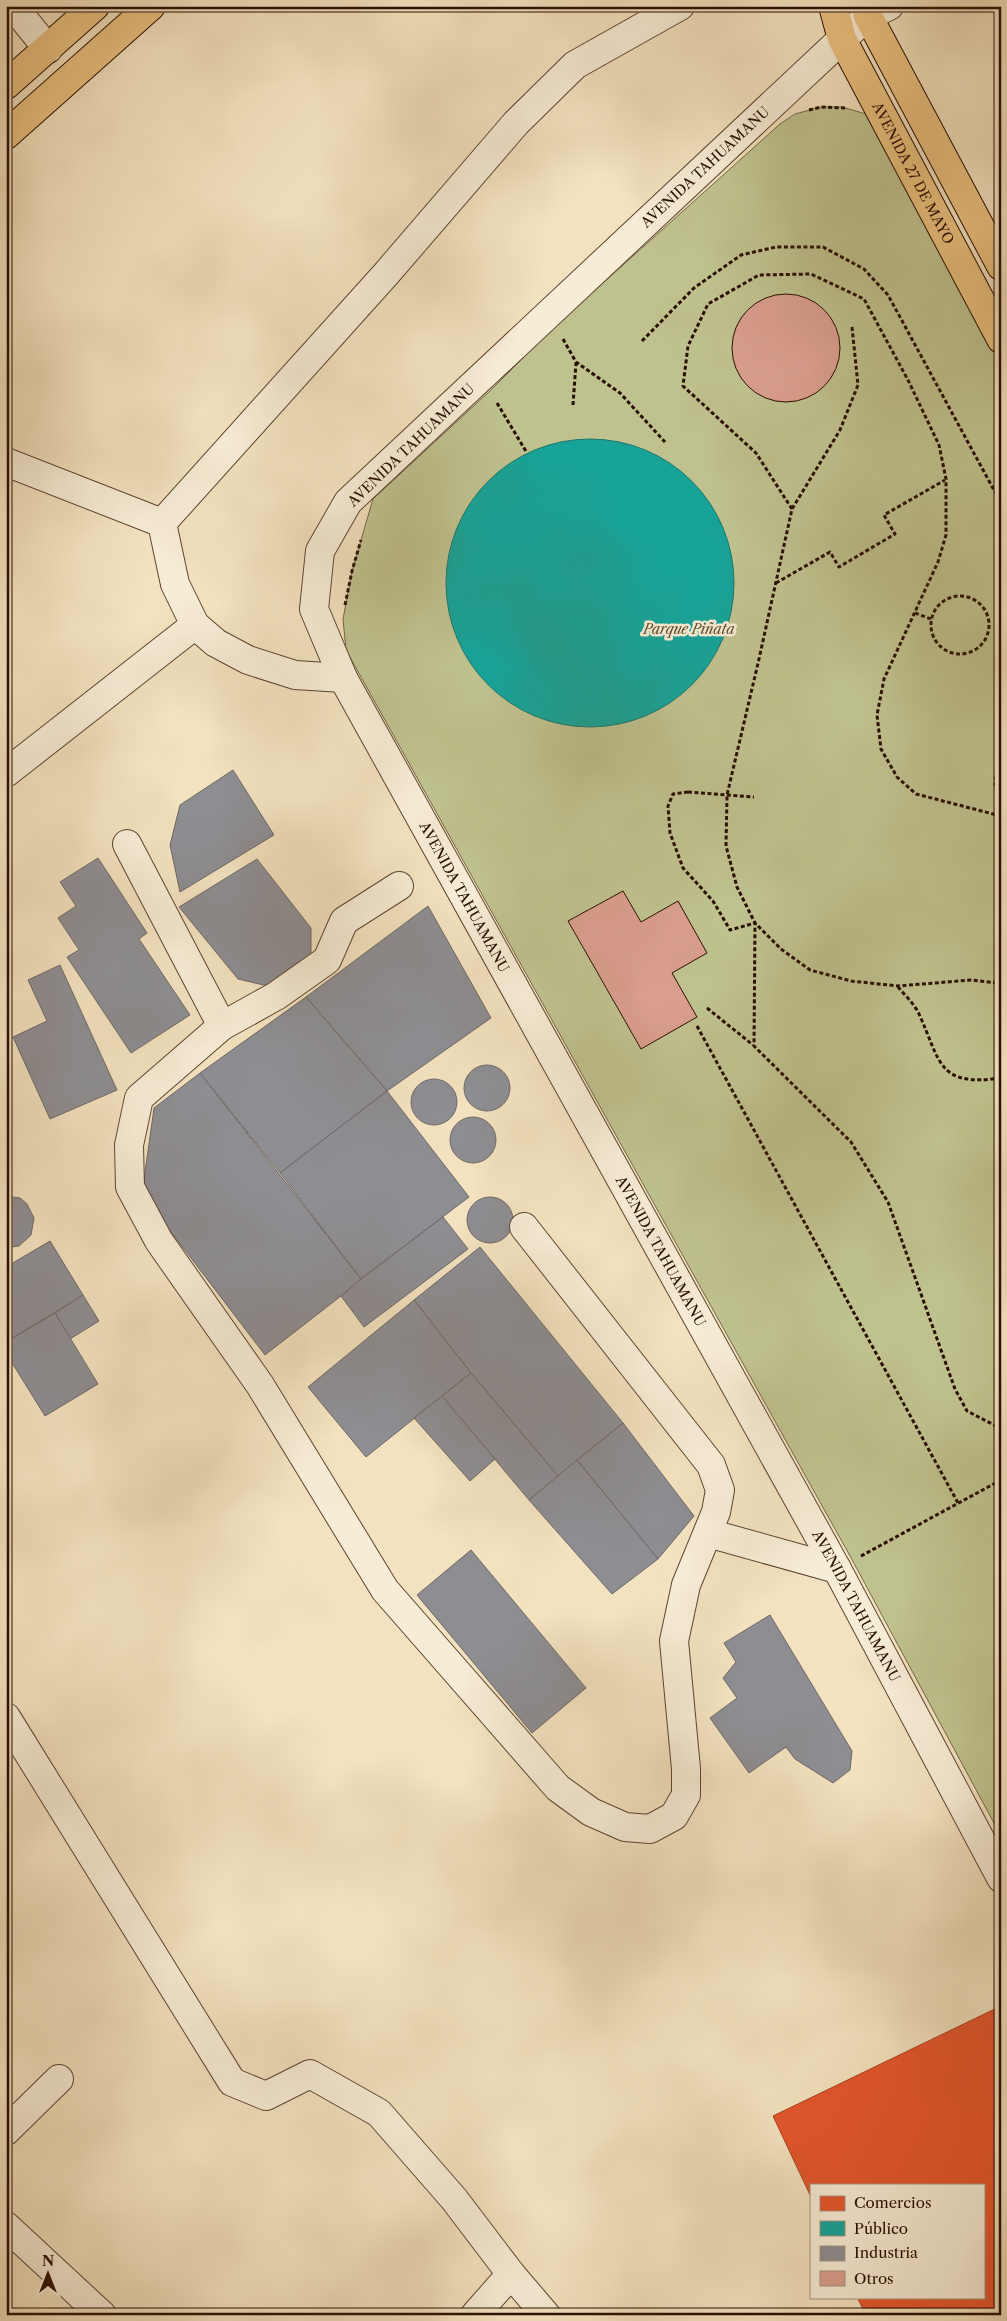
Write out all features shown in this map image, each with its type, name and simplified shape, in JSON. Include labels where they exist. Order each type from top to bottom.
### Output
[{"type":"main road","points":[[6,85],[95,6]]},
{"type":"main road","points":[[6,135],[150,6]]},
{"type":"main road","name":"AVENIDA 27 DE MAYO","points":[[832,6],[842,39],[1001,339]]},
{"type":"main road","points":[[875,10],[1001,266]]},
{"type":"street","points":[[13,6],[48,48]]},
{"type":"street","points":[[162,523],[380,282],[516,123],[575,65],[680,6]]},
{"type":"street","name":"AVENIDA TAHUAMANU","points":[[875,10],[348,502],[320,551],[314,609],[343,678],[837,1569],[1001,1878]]},
{"type":"street","points":[[6,462],[162,523]]},
{"type":"street","points":[[162,523],[175,584],[195,625],[216,642],[248,660],[295,675],[343,678]]},
{"type":"street","points":[[6,773],[195,625]]},
{"type":"street","points":[[127,844],[222,1026]]},
{"type":"street","points":[[399,886],[344,922],[327,960],[276,996],[222,1026],[139,1098],[129,1145],[130,1187],[159,1241],[260,1386],[385,1590],[558,1788],[591,1812],[625,1827],[650,1829],[674,1816],[686,1795],[686,1769],[674,1641],[686,1585],[716,1512],[720,1490],[711,1464],[524,1227]]},
{"type":"street","points":[[708,1533],[837,1569]]},
{"type":"street","points":[[10,1731],[232,2082],[266,2096],[310,2074],[378,2113],[454,2199],[511,2274],[546,2315]]},
{"type":"street","points":[[6,2131],[59,2079]]},
{"type":"street","points":[[6,2226],[102,2315]]},
{"type":"street","points":[[475,2315],[511,2274]]},
{"type":"path","points":[[804,112],[822,107],[850,109]]},
{"type":"path","points":[[642,341],[694,288],[741,255],[776,246],[823,246],[864,269],[888,295],[1001,503]]},
{"type":"path","points":[[792,509],[756,453],[683,386],[688,346],[708,304],[759,275],[811,274],[864,299],[940,444],[946,479],[946,536],[938,562],[884,679],[877,715],[881,749],[897,777],[916,794],[1001,816]]},
{"type":"path","points":[[852,327],[858,385],[840,430],[792,509],[727,795],[726,846],[737,887],[755,923],[782,949],[810,970],[851,981],[898,986],[971,980],[1001,985]]},
{"type":"path","points":[[562,338],[576,362],[620,393],[665,442]]},
{"type":"path","points":[[573,404],[576,362]]},
{"type":"path","points":[[494,399],[527,453]]},
{"type":"path","points":[[776,583],[830,552],[839,567],[895,534],[884,516],[946,479]]},
{"type":"path","points":[[345,609],[352,571],[361,539]]},
{"type":"path","points":[[967,597],[983,607],[989,624],[988,634],[977,649],[968,654],[948,652],[940,647],[934,639],[930,629],[931,619],[941,603],[949,598],[967,597]]},
{"type":"path","points":[[914,612],[931,619]]},
{"type":"path","points":[[1001,764],[995,776],[995,786],[1001,800]]},
{"type":"path","points":[[754,797],[688,792],[673,794],[668,806],[670,833],[683,868],[713,900],[730,930],[755,923]]},
{"type":"path","points":[[754,1046],[755,923]]},
{"type":"path","points":[[898,986],[919,1013],[940,1064],[962,1080],[1001,1078]]},
{"type":"path","points":[[707,1008],[754,1046],[851,1142],[888,1202],[952,1380],[967,1411],[996,1426],[1001,1426]]},
{"type":"path","points":[[697,1026],[958,1503]]},
{"type":"path","points":[[837,1569],[1001,1480]]},
{"type":"green space","name":"Parque Piñata","points":[[821,107],[842,107],[873,116],[1001,352],[1001,1836],[850,1556],[346,650],[343,619],[352,571],[373,499],[490,391],[555,326],[780,124],[795,114]]},
{"type":"building: Comercios","points":[[1001,2006],[1001,2315],[866,2315],[858,2298],[984,2298],[984,2184],[810,2184],[810,2195],[773,2116]]},
{"type":"building: Público","points":[[590,439],[618,442],[645,450],[670,463],[692,481],[710,503],[723,528],[731,555],[734,583],[731,611],[723,638],[710,663],[692,685],[670,703],[645,716],[618,724],[590,727],[562,724],[535,716],[510,703],[488,685],[470,663],[457,638],[449,611],[446,583],[449,555],[457,528],[470,503],[488,481],[510,463],[535,450],[562,442]]},
{"type":"building: Industria","points":[[233,770],[274,835],[180,892],[170,845],[180,805]]},
{"type":"building: Industria","points":[[98,858],[147,933],[139,939],[190,1015],[131,1053],[67,957],[79,950],[58,918],[76,906],[60,882]]},
{"type":"building: Industria","points":[[257,859],[311,928],[311,954],[268,986],[238,979],[179,907]]},
{"type":"building: Industria","points":[[428,906],[491,1018],[387,1091],[306,997]]},
{"type":"building: Industria","points":[[60,965],[117,1090],[50,1119],[13,1037],[47,1021],[28,980]]},
{"type":"building: Industria","points":[[306,997],[387,1091],[280,1173],[200,1073]]},
{"type":"building: Industria","points":[[492,1065],[504,1071],[509,1079],[509,1097],[504,1105],[496,1110],[482,1111],[470,1105],[465,1097],[464,1083],[470,1071],[478,1066]]},
{"type":"building: Industria","points":[[200,1073],[361,1279],[265,1355],[142,1194],[154,1108]]},
{"type":"building: Industria","points":[[439,1079],[443,1080],[453,1089],[456,1093],[456,1111],[447,1121],[439,1125],[429,1125],[421,1121],[412,1111],[411,1097],[415,1089],[425,1080]]},
{"type":"building: Industria","points":[[387,1091],[469,1197],[361,1279],[280,1173]]},
{"type":"building: Industria","points":[[478,1117],[490,1123],[495,1131],[495,1149],[490,1157],[482,1162],[468,1163],[456,1157],[451,1149],[450,1135],[456,1123],[464,1118]]},
{"type":"building: Industria","points":[[6,1196],[20,1198],[27,1204],[34,1218],[31,1235],[19,1246],[6,1247]]},
{"type":"building: Industria","points":[[495,1197],[507,1203],[512,1211],[512,1229],[507,1237],[499,1242],[485,1243],[473,1237],[468,1229],[467,1215],[473,1203],[481,1198]]},
{"type":"building: Industria","points":[[443,1217],[468,1249],[364,1327],[341,1296]]},
{"type":"building: Industria","points":[[50,1241],[83,1295],[6,1342],[6,1267]]},
{"type":"building: Industria","points":[[480,1247],[623,1423],[558,1476],[471,1373],[414,1300]]},
{"type":"building: Industria","points":[[83,1295],[99,1321],[70,1339],[55,1313]]},
{"type":"building: Industria","points":[[414,1300],[471,1373],[366,1457],[308,1387]]},
{"type":"building: Industria","points":[[55,1313],[98,1384],[45,1416],[6,1353],[6,1342]]},
{"type":"building: Industria","points":[[471,1373],[558,1476],[529,1500],[442,1396]]},
{"type":"building: Industria","points":[[442,1396],[495,1459],[470,1481],[414,1418]]},
{"type":"building: Industria","points":[[623,1423],[694,1516],[658,1559],[577,1460]]},
{"type":"building: Industria","points":[[577,1460],[658,1559],[612,1594],[529,1500]]},
{"type":"building: Industria","points":[[471,1550],[586,1688],[532,1733],[417,1595]]},
{"type":"building: Industria","points":[[770,1615],[852,1751],[850,1770],[833,1783],[795,1759],[786,1747],[749,1773],[710,1718],[737,1698],[723,1678],[736,1662],[724,1643]]},
{"type":"building: Otros","points":[[786,294],[807,298],[824,310],[836,327],[840,348],[836,369],[824,386],[807,398],[786,402],[765,398],[748,386],[736,369],[732,348],[736,327],[748,310],[765,298]]},
{"type":"building: Otros","points":[[623,891],[641,922],[678,901],[707,953],[672,973],[697,1017],[641,1049],[568,921]]}]
